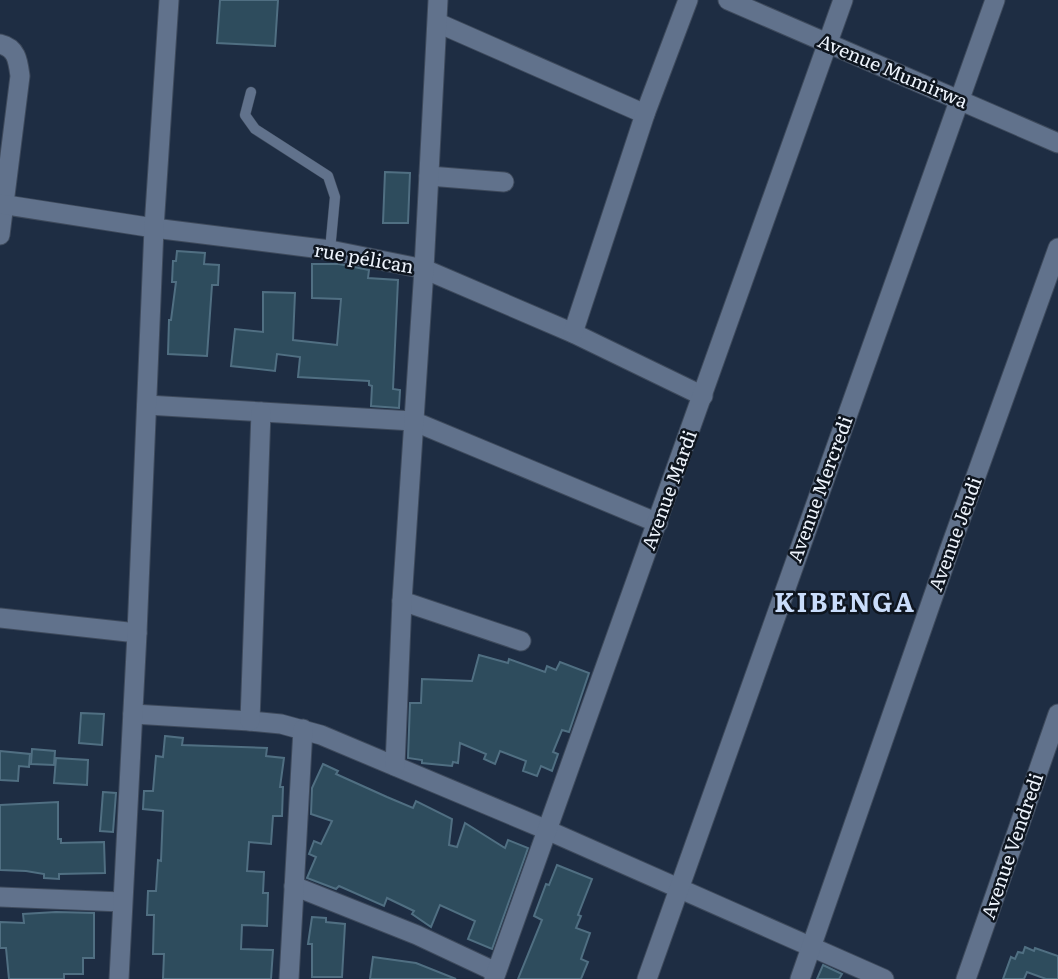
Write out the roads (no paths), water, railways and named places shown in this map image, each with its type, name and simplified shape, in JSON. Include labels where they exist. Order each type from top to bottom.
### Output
[{"type":"street","points":[[119,979],[148,405],[154,228],[169,0]]},
{"type":"street","points":[[395,766],[402,601],[438,0]]},
{"type":"street","points":[[573,332],[645,114],[688,0]]},
{"type":"street","name":"Avenue Mumirwa","points":[[728,0],[1058,143]]},
{"type":"street","name":"Avenue Mardi","points":[[495,975],[843,0]]},
{"type":"street","name":"Avenue Mercredi","points":[[647,979],[995,0]]},
{"type":"street","points":[[438,23],[645,114]]},
{"type":"street","points":[[0,44],[14,51],[18,58],[20,76],[0,234]]},
{"type":"street","points":[[429,177],[504,182]]},
{"type":"street","name":"rue pélican","points":[[2,204],[154,228],[330,250],[424,268],[573,332],[702,396]]},
{"type":"street","name":"Avenue Jeudi","points":[[800,979],[1058,248]]},
{"type":"street","points":[[148,405],[413,421],[658,523]]},
{"type":"street","points":[[250,721],[261,412]]},
{"type":"street","points":[[402,601],[521,641]]},
{"type":"street","points":[[0,618],[137,633]]},
{"type":"street","points":[[133,714],[250,721],[303,729],[547,830],[884,979]]},
{"type":"street","name":"Avenue Vendredi","points":[[966,979],[1058,714]]},
{"type":"street","points":[[289,979],[303,729]]},
{"type":"street","points":[[294,886],[417,935],[495,975]]},
{"type":"street","points":[[0,897],[122,902]]},
{"type":"lane","points":[[251,92],[245,115],[255,129],[328,176],[335,197],[330,250]]},
{"type":"district","name":"KIBENGA","points":[[845,603]]}]
